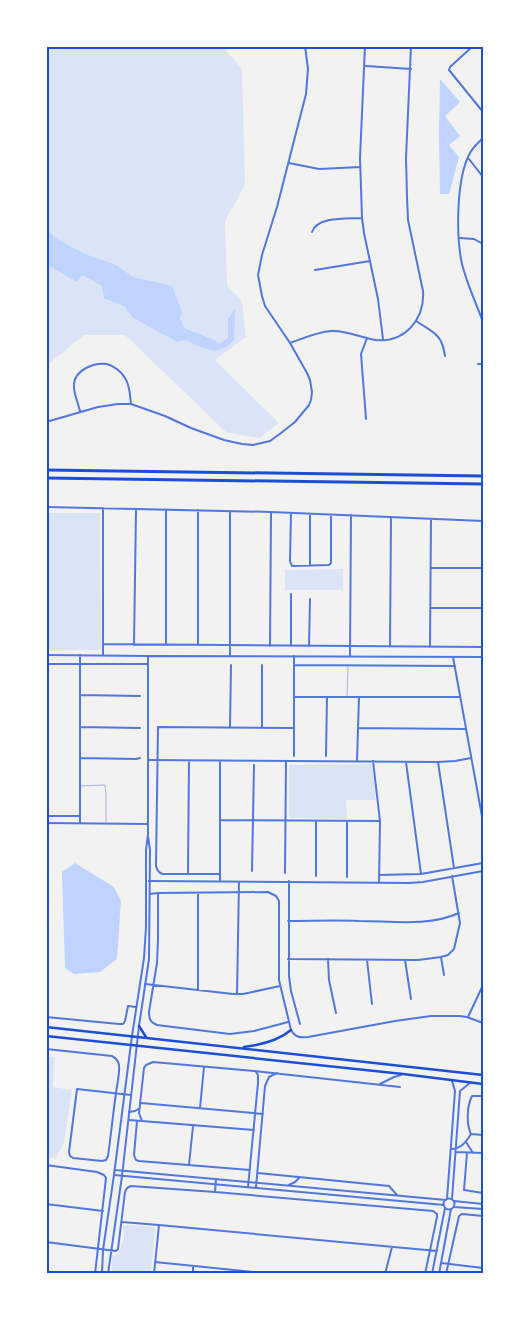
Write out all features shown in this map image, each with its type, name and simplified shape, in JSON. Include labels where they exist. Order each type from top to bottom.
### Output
[{"type":"highway","points":[[46,470],[483,476]]},
{"type":"highway","points":[[46,478],[483,484]]},
{"type":"main road","points":[[139,1026],[147,1038]]},
{"type":"main road","points":[[46,1027],[483,1075]]},
{"type":"main road","points":[[240,1047],[271,1041],[291,1030]]},
{"type":"main road","points":[[46,1036],[483,1084]]},
{"type":"street","points":[[46,422],[106,405],[131,404],[224,440],[248,445],[264,443],[273,439],[288,428],[304,412],[310,403],[312,392],[310,380],[290,343],[265,306],[258,275],[289,163],[308,82],[305,46]]},
{"type":"street","points":[[365,46],[360,167],[362,218],[378,299],[383,340]]},
{"type":"street","points":[[290,343],[331,331],[351,332],[367,338],[383,340],[399,335],[416,321],[422,307],[421,282],[408,220],[407,197],[406,158],[411,46]]},
{"type":"street","points":[[473,46],[449,70],[483,112]]},
{"type":"street","points":[[365,66],[411,69]]},
{"type":"street","points":[[483,138],[473,148],[468,158],[459,188],[459,238],[462,262],[483,322]]},
{"type":"street","points":[[468,158],[483,177]]},
{"type":"street","points":[[289,163],[319,169],[360,167]]},
{"type":"street","points":[[312,232],[313,227],[317,224],[328,220],[362,218]]},
{"type":"street","points":[[459,238],[474,239],[483,244]]},
{"type":"street","points":[[315,270],[370,261]]},
{"type":"street","points":[[416,321],[440,338],[444,345],[445,356]]},
{"type":"street","points":[[366,419],[361,354],[367,338]]},
{"type":"street","points":[[81,411],[75,392],[76,378],[85,369],[104,364],[113,367],[125,377],[129,386],[131,404]]},
{"type":"street","points":[[478,364],[483,364]]},
{"type":"street","points":[[46,507],[271,512],[483,521]]},
{"type":"street","points":[[102,508],[102,655]]},
{"type":"street","points":[[134,645],[136,509]]},
{"type":"street","points":[[166,510],[166,645]]},
{"type":"street","points":[[198,510],[198,645]]},
{"type":"street","points":[[230,511],[230,655]]},
{"type":"street","points":[[270,646],[271,512]]},
{"type":"street","points":[[291,513],[292,566],[329,565],[331,563],[331,515]]},
{"type":"street","points":[[310,514],[310,566]]},
{"type":"street","points":[[350,656],[351,516]]},
{"type":"street","points":[[390,647],[391,517]]},
{"type":"street","points":[[430,647],[431,519]]},
{"type":"street","points":[[431,568],[483,568]]},
{"type":"street","points":[[291,594],[291,646]]},
{"type":"street","points":[[310,599],[310,646]]},
{"type":"street","points":[[430,608],[483,608]]},
{"type":"street","points":[[103,644],[483,647]]},
{"type":"street","points":[[80,816],[47,816],[47,655],[483,656]]},
{"type":"street","points":[[80,655],[80,823]]},
{"type":"street","points":[[108,1274],[150,950],[148,656]]},
{"type":"street","points":[[294,656],[294,756]]},
{"type":"street","points":[[453,657],[483,822]]},
{"type":"street","points":[[47,664],[148,664]]},
{"type":"street","points":[[230,727],[231,665]]},
{"type":"street","points":[[262,665],[262,728]]},
{"type":"street","points":[[294,665],[454,666]]},
{"type":"street","points":[[80,695],[140,696]]},
{"type":"street","points":[[294,697],[460,697]]},
{"type":"street","points":[[326,756],[327,697]]},
{"type":"street","points":[[357,761],[359,697]]},
{"type":"street","points":[[80,727],[140,728]]},
{"type":"street","points":[[220,874],[163,874],[159,873],[156,866],[158,727],[294,728]]},
{"type":"street","points":[[358,728],[466,728]]},
{"type":"street","points":[[80,758],[140,758]]},
{"type":"street","points":[[148,760],[438,762],[471,758]]},
{"type":"street","points":[[188,760],[188,874]]},
{"type":"street","points":[[220,760],[220,881]]},
{"type":"street","points":[[285,873],[286,761]]},
{"type":"street","points":[[373,761],[380,821],[379,883]]},
{"type":"street","points":[[406,762],[420,874]]},
{"type":"street","points":[[438,762],[454,868]]},
{"type":"street","points":[[252,871],[254,765]]},
{"type":"street","points":[[220,820],[380,821]]},
{"type":"street","points":[[316,821],[316,876]]},
{"type":"street","points":[[347,877],[348,821]]},
{"type":"street","points":[[46,823],[148,824]]},
{"type":"street","points":[[102,1274],[103,1250],[136,1007],[143,969],[148,834]]},
{"type":"street","points":[[379,874],[420,874],[483,863]]},
{"type":"street","points":[[146,881],[417,883],[483,871]]},
{"type":"street","points":[[288,959],[423,960],[448,955],[454,949],[460,927],[452,876]]},
{"type":"street","points":[[237,994],[239,881]]},
{"type":"street","points":[[289,881],[288,959],[290,984],[300,1024]]},
{"type":"street","points":[[150,894],[239,892],[268,892],[274,894],[278,898],[280,921],[280,986],[291,1030],[297,1036],[308,1037],[382,1023],[445,1015],[467,1017],[483,1023]]},
{"type":"street","points":[[158,893],[157,964],[150,1003],[150,1021],[157,1025],[230,1034],[289,1022]]},
{"type":"street","points":[[198,893],[198,990]]},
{"type":"street","points":[[288,921],[416,922],[458,913]]},
{"type":"street","points":[[441,957],[444,975]]},
{"type":"street","points":[[328,959],[329,980],[336,1013]]},
{"type":"street","points":[[367,960],[372,1004]]},
{"type":"street","points":[[405,960],[411,999]]},
{"type":"street","points":[[145,984],[237,994],[280,986]]},
{"type":"street","points":[[467,1017],[483,985]]},
{"type":"street","points":[[46,1017],[123,1024],[128,1006],[136,1007]]},
{"type":"street","points":[[46,1049],[112,1056],[118,1061],[119,1067],[116,1094],[108,1156],[105,1161],[73,1158],[69,1152],[77,1090],[116,1094],[125,1095],[131,1095]]},
{"type":"street","points":[[142,1121],[140,1102],[144,1068],[153,1062],[277,1073],[400,1087]]},
{"type":"street","points":[[200,1108],[204,1067]]},
{"type":"street","points":[[248,1187],[258,1078],[254,1071]]},
{"type":"street","points":[[256,1188],[266,1081],[277,1073]]},
{"type":"street","points":[[379,1085],[394,1076],[403,1074]]},
{"type":"street","points":[[432,1274],[447,1199],[455,1091],[452,1081]]},
{"type":"street","points":[[439,1274],[453,1200],[460,1092],[470,1083]]},
{"type":"street","points":[[456,1151],[466,1142],[471,1134],[468,1122],[470,1099],[472,1096],[483,1096]]},
{"type":"street","points":[[140,1102],[263,1114]]},
{"type":"street","points":[[129,1112],[140,1108]]},
{"type":"street","points":[[128,1120],[254,1130]]},
{"type":"street","points":[[137,1120],[134,1155],[136,1160],[140,1162],[250,1170]]},
{"type":"street","points":[[189,1166],[193,1125]]},
{"type":"street","points":[[471,1134],[483,1135]]},
{"type":"street","points":[[466,1142],[473,1153]]},
{"type":"street","points":[[451,1149],[467,1153],[483,1153]]},
{"type":"street","points":[[467,1153],[464,1188],[466,1191],[483,1193]]},
{"type":"street","points":[[46,1165],[97,1172],[105,1176],[103,1211],[95,1274]]},
{"type":"street","points":[[115,1170],[447,1199],[483,1204]]},
{"type":"street","points":[[258,1173],[390,1186],[397,1195]]},
{"type":"street","points":[[114,1175],[452,1208],[483,1209]]},
{"type":"street","points":[[289,1185],[300,1178]]},
{"type":"street","points":[[215,1192],[216,1179]]},
{"type":"street","points":[[46,1242],[116,1252],[118,1249],[125,1192],[131,1186],[215,1192],[433,1211],[437,1214],[437,1217],[425,1274]]},
{"type":"street","points":[[46,1204],[103,1211]]},
{"type":"street","points":[[446,1274],[457,1219],[462,1214],[483,1216]]},
{"type":"street","points":[[122,1222],[437,1251]]},
{"type":"street","points":[[154,1274],[159,1225]]},
{"type":"street","points":[[386,1274],[392,1246]]},
{"type":"street","points":[[155,1262],[273,1274]]},
{"type":"street","points":[[441,1263],[483,1268]]},
{"type":"street","points":[[193,1266],[193,1274]]},
{"type":"lane","points":[[347,697],[348,665]]},
{"type":"lane","points":[[80,786],[105,785],[106,824]]},
{"type":"shaded area","points":[[46,46],[222,46],[242,69],[245,185],[225,221],[227,286],[242,301],[246,337],[215,360],[279,423],[259,438],[227,433],[125,335],[84,335],[46,366]]},
{"type":"shaded area","points":[[46,513],[100,513],[101,650],[46,650]]},
{"type":"shaded area","points":[[343,569],[343,590],[285,590],[285,570]]},
{"type":"shaded area","points":[[372,764],[376,800],[346,800],[347,819],[289,818],[289,765]]},
{"type":"shaded area","points":[[46,1056],[55,1057],[53,1087],[72,1090],[64,1142],[56,1159],[46,1157]]},
{"type":"shaded area","points":[[123,1226],[154,1227],[155,1229],[151,1274],[112,1274],[112,1257],[119,1253],[124,1237]]},
{"type":"water","points":[[440,79],[460,102],[445,116],[460,136],[449,145],[459,157],[449,194],[440,194]]},
{"type":"water","points":[[46,229],[57,239],[85,254],[116,265],[133,277],[172,286],[182,312],[180,318],[184,328],[214,340],[219,344],[228,338],[228,319],[235,309],[234,340],[219,350],[209,350],[186,340],[177,342],[132,317],[125,307],[104,298],[102,286],[82,275],[77,282],[46,264]]},
{"type":"water","points":[[75,863],[114,887],[121,901],[117,959],[100,972],[74,974],[65,968],[62,872]]}]
